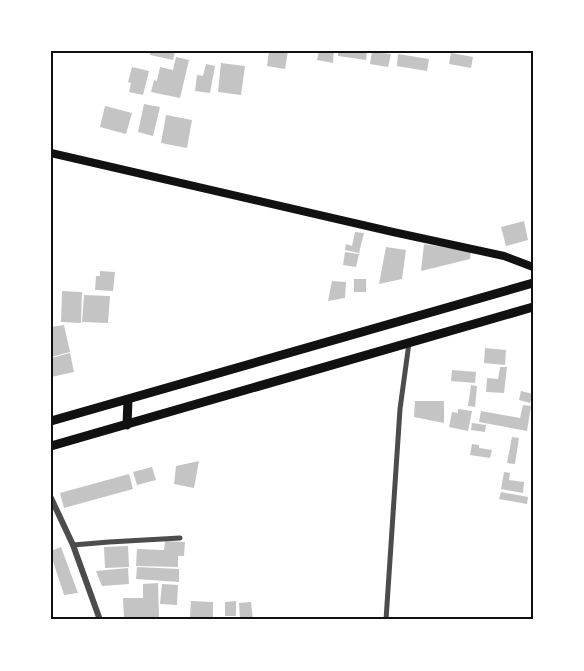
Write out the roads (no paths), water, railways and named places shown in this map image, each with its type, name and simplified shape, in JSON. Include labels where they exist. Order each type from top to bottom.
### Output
[{"type":"main road","points":[[51,153],[504,256],[533,267]]},
{"type":"main road","points":[[51,421],[533,283]]},
{"type":"main road","points":[[51,446],[533,307]]},
{"type":"main road","points":[[127,425],[128,400]]},
{"type":"street","points":[[386,620],[400,409],[409,343]]},
{"type":"street","points":[[51,498],[73,545],[100,620]]},
{"type":"street","points":[[73,545],[180,538]]}]
